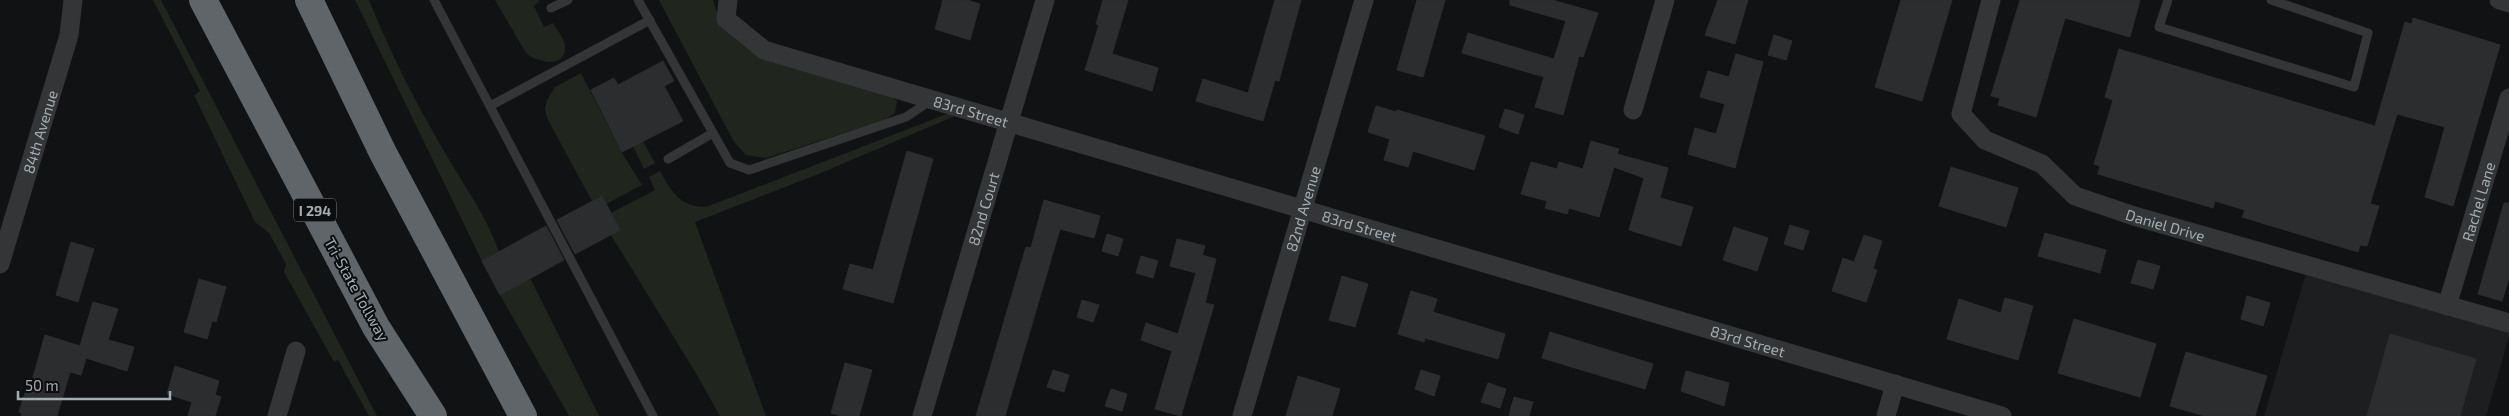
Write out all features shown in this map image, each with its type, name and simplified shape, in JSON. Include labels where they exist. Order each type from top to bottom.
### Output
[{"type":"highway","name":"Tri-State Tollway","points":[[204,0],[376,327],[433,416]]},
{"type":"highway","points":[[309,0],[383,152],[524,416]]},
{"type":"street","name":"84th Avenue","points":[[0,264],[69,35],[73,0]]},
{"type":"street","name":"83rd Street","points":[[728,0],[726,19],[764,50],[1997,415]]},
{"type":"street","name":"82nd Court","points":[[922,416],[1045,0]]},
{"type":"street","name":"82nd Avenue","points":[[1242,416],[1364,0]]},
{"type":"street","points":[[1633,110],[1664,0]]},
{"type":"street","name":"Daniel Drive","points":[[1991,0],[1961,114],[1985,140],[2042,164],[2075,196],[2134,216],[2509,323]]},
{"type":"street","points":[[2499,0],[2509,3]]},
{"type":"street","name":"Rachel Lane","points":[[2447,306],[2509,98]]},
{"type":"street","points":[[277,416],[296,351]]},
{"type":"street","points":[[1886,416],[1895,384]]},
{"type":"lane","points":[[434,0],[652,416]]},
{"type":"lane","points":[[551,8],[568,0]]},
{"type":"lane","points":[[638,0],[730,163],[749,170],[906,117],[932,99]]},
{"type":"lane","points":[[2168,0],[2159,27],[2354,86],[2368,33],[2269,1]]},
{"type":"lane","points":[[490,106],[650,20]]},
{"type":"lane","points":[[668,159],[713,133]]},
{"type":"shaded area","points":[[153,0],[161,0],[377,416],[369,416],[338,360],[334,362],[284,272],[286,264],[269,233],[255,222],[194,95],[200,91]]},
{"type":"shaded area","points":[[355,0],[369,0],[394,58],[433,133],[488,225],[499,252],[482,261]]},
{"type":"shaded area","points":[[495,0],[539,0],[534,6],[544,27],[553,23],[564,42],[565,49],[560,59],[549,62],[542,61],[526,53]]},
{"type":"shaded area","points":[[659,0],[713,0],[721,20],[731,34],[762,57],[890,96],[897,101],[895,113],[884,120],[766,158],[746,155],[734,142]]},
{"type":"shaded area","points":[[581,73],[622,153],[642,185],[606,204],[601,196],[592,201],[547,118],[545,109],[547,100],[555,87]]},
{"type":"shaded area","points":[[947,114],[955,116],[821,173],[695,222],[766,416],[720,416],[611,235],[620,230],[611,213],[655,190],[649,177],[660,171],[673,192],[683,201],[706,207]]},
{"type":"shaded area","points":[[643,141],[655,163],[644,169],[633,146]]},
{"type":"shaded area","points":[[2308,266],[2509,323],[2509,337],[2486,416],[2264,416]]},
{"type":"shaded area","points":[[530,278],[599,416],[569,416],[500,295]]},
{"type":"building","points":[[943,0],[967,0],[980,4],[970,40],[935,29]]},
{"type":"building","points":[[1103,0],[1128,0],[1112,54],[1158,68],[1152,91],[1085,70],[1099,25],[1096,24]]},
{"type":"building","points":[[1275,0],[1301,0],[1279,81],[1275,80],[1263,121],[1196,101],[1203,79],[1248,93]]},
{"type":"building","points":[[1417,0],[1445,0],[1423,77],[1397,70]]},
{"type":"building","points":[[1510,0],[1552,0],[1598,13],[1583,57],[1579,56],[1563,115],[1535,107],[1544,77],[1462,53],[1468,33],[1554,59],[1566,21],[1510,5]]},
{"type":"building","points":[[1718,0],[1748,0],[1735,44],[1705,35]]},
{"type":"building","points":[[1901,0],[1952,0],[1922,101],[1875,87]]},
{"type":"building","points":[[2020,0],[2140,0],[2130,37],[2065,18],[2036,117],[1998,105],[2000,98],[1991,96]]},
{"type":"building","points":[[2413,18],[2500,45],[2453,206],[2425,197],[2445,127],[2397,114],[2370,204],[2379,206],[2367,246],[2360,245],[2358,252],[2242,217],[2245,210],[2215,201],[2213,208],[2098,174],[2100,166],[2094,164],[2113,100],[2105,97],[2119,49],[2375,126],[2405,22],[2412,24]]},
{"type":"building","points":[[1774,35],[1792,41],[1786,60],[1768,55]]},
{"type":"building","points":[[1736,54],[1763,62],[1735,168],[1688,154],[1695,128],[1716,134],[1725,104],[1700,97],[1708,71],[1729,77]]},
{"type":"building","points":[[663,61],[674,81],[664,86],[683,121],[622,152],[591,90],[614,78],[618,85]]},
{"type":"building","points":[[1376,106],[1396,112],[1397,110],[1485,136],[1474,170],[1413,151],[1408,167],[1384,160],[1390,139],[1368,132]]},
{"type":"building","points":[[1505,109],[1524,115],[1518,134],[1499,127]]},
{"type":"building","points":[[1591,141],[1619,149],[1617,154],[1668,168],[1660,198],[1693,207],[1681,246],[1629,230],[1644,178],[1614,167],[1599,217],[1569,208],[1567,214],[1545,208],[1547,201],[1521,194],[1531,162],[1557,169],[1559,162],[1583,169]]},
{"type":"building","points":[[907,151],[933,159],[893,303],[843,289],[850,264],[873,270]]},
{"type":"building","points":[[1951,167],[2018,188],[2006,227],[1939,206]]},
{"type":"building","points":[[602,196],[620,230],[575,254],[557,220]]},
{"type":"building","points":[[1044,200],[1100,216],[1094,238],[1060,229],[1005,416],[976,416],[1026,247],[1031,248]]},
{"type":"building","points":[[2504,203],[2509,203],[2509,278],[2502,301],[2478,294]]},
{"type":"building","points":[[1790,225],[1809,231],[1803,250],[1784,244]]},
{"type":"building","points":[[546,226],[564,260],[500,295],[482,261]]},
{"type":"building","points":[[1734,227],[1768,238],[1757,271],[1723,260]]},
{"type":"building","points":[[2045,233],[2106,250],[2100,273],[2038,256]]},
{"type":"building","points":[[1107,234],[1123,239],[1118,256],[1102,251]]},
{"type":"building","points":[[1864,235],[1882,241],[1873,269],[1877,270],[1866,302],[1832,291],[1843,258],[1854,262]]},
{"type":"building","points":[[1177,239],[1205,246],[1202,255],[1216,259],[1205,303],[1214,305],[1181,416],[1155,409],[1172,351],[1141,340],[1146,323],[1178,334],[1196,273],[1170,266]]},
{"type":"building","points":[[71,242],[94,249],[78,302],[56,295]]},
{"type":"building","points":[[1141,256],[1158,261],[1153,278],[1136,273]]},
{"type":"building","points":[[2138,260],[2160,266],[2153,289],[2131,283]]},
{"type":"building","points":[[1342,276],[1368,284],[1355,327],[1329,320]]},
{"type":"building","points":[[199,279],[226,287],[216,322],[212,321],[207,339],[184,332]]},
{"type":"building","points":[[1411,291],[1437,299],[1433,312],[1505,334],[1498,359],[1425,338],[1424,342],[1398,334]]},
{"type":"building","points":[[2247,296],[2270,303],[2263,326],[2241,319]]},
{"type":"building","points":[[2005,298],[2033,306],[2018,360],[1947,339],[1959,299],[2001,313]]},
{"type":"building","points":[[1082,300],[1099,305],[1093,322],[1077,317]]},
{"type":"building","points":[[93,302],[118,309],[108,340],[134,347],[127,371],[86,358],[81,375],[70,372],[57,416],[21,416],[22,413],[19,412],[26,390],[29,391],[45,335],[80,346]]},
{"type":"building","points":[[2074,319],[2156,344],[2140,397],[2058,373]]},
{"type":"building","points":[[1550,332],[1653,364],[1645,389],[1542,358]]},
{"type":"building","points":[[2390,334],[2476,359],[2460,416],[2367,416]]},
{"type":"building","points":[[2186,352],[2267,376],[2255,416],[2205,416],[2170,406]]},
{"type":"building","points":[[845,363],[872,370],[859,416],[841,416],[831,413]]},
{"type":"building","points":[[175,366],[219,381],[215,395],[221,397],[215,416],[188,416],[192,402],[167,394]]},
{"type":"building","points":[[1053,370],[1069,375],[1064,392],[1047,387]]},
{"type":"building","points":[[1421,370],[1440,376],[1434,396],[1415,389]]},
{"type":"building","points":[[1686,371],[1729,383],[1724,406],[1681,391]]},
{"type":"building","points":[[1298,376],[1340,389],[1332,416],[1286,416]]},
{"type":"building","points":[[1488,383],[1506,389],[1500,408],[1481,402]]},
{"type":"building","points":[[1111,389],[1127,394],[1122,411],[1105,406]]},
{"type":"building","points":[[1514,397],[1533,402],[1529,416],[1509,416]]}]
